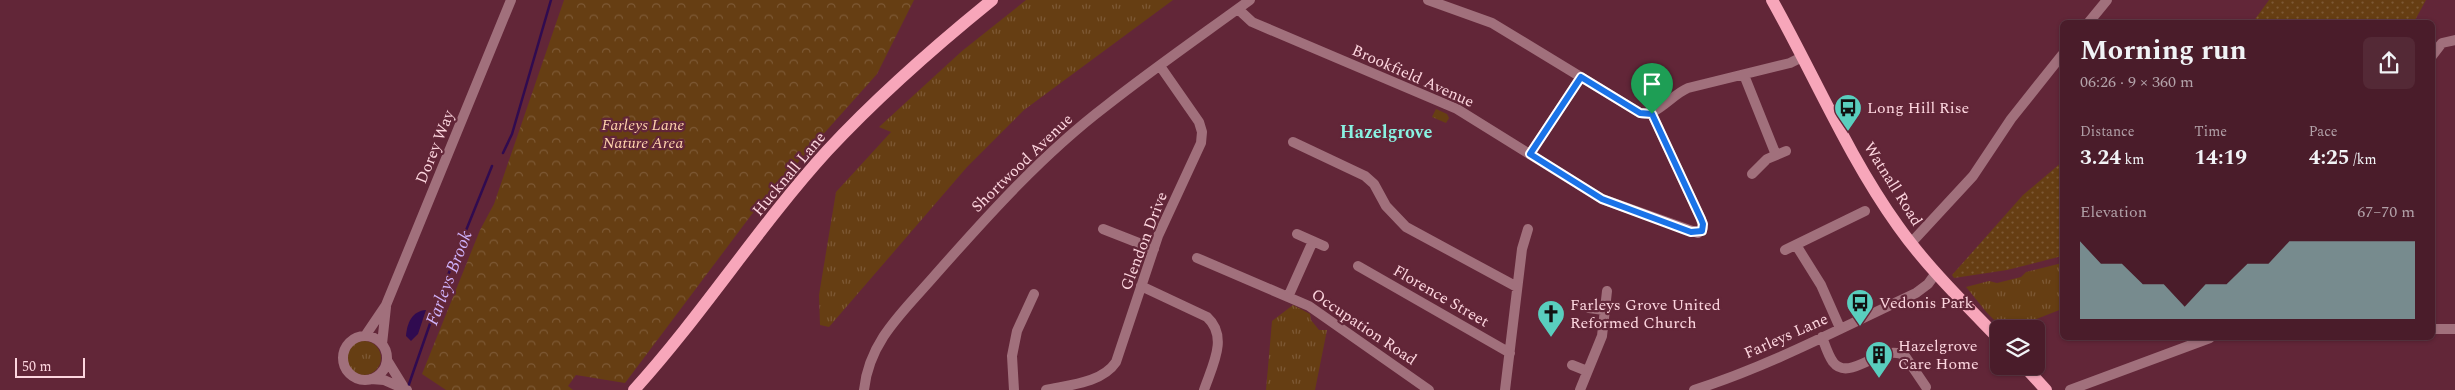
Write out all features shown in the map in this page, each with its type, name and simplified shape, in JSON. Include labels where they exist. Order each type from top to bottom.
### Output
[{"type":"main road","name":"Hucknall Lane","points":[[634,390],[672,348],[790,196],[828,151],[929,52],[992,0]]},
{"type":"main road","name":"Watnall Road","points":[[1772,0],[1879,198],[1911,243],[1936,273],[1990,330]]},
{"type":"main road","points":[[2032,375],[2046,390]]},
{"type":"street","name":"Dorey Way","points":[[365,336],[386,304],[511,0]]},
{"type":"street","name":"Shortwood Avenue","points":[[864,390],[866,373],[873,351],[887,330],[985,219],[1036,168],[1105,106],[1250,0]]},
{"type":"street","points":[[1428,0],[1492,23],[1640,113],[1652,114],[1676,93],[1790,63],[1802,57]]},
{"type":"street","points":[[2091,20],[2107,0]]},
{"type":"street","name":"Brookfield Avenue","points":[[1238,9],[1252,22],[1457,110],[1602,199],[1698,233],[1703,228],[1701,219],[1652,114]]},
{"type":"street","points":[[2435,52],[2442,43],[2455,40]]},
{"type":"street","points":[[1911,243],[1973,176],[2011,119],[2060,58]]},
{"type":"street","name":"Glendon Drive","points":[[1046,390],[1101,377],[1110,371],[1116,362],[1154,248],[1201,143],[1202,132],[1198,122],[1160,66]]},
{"type":"street","points":[[1744,74],[1776,155]]},
{"type":"street","points":[[1530,154],[1581,77]]},
{"type":"street","points":[[1293,142],[1365,176],[1374,184],[1386,206],[1406,226],[1517,287]]},
{"type":"street","points":[[1752,174],[1759,165],[1786,151]]},
{"type":"street","points":[[1785,250],[1865,211]]},
{"type":"street","points":[[1103,229],[1154,248]]},
{"type":"street","points":[[1505,390],[1522,249],[1528,229]]},
{"type":"street","points":[[1297,234],[1324,246]]},
{"type":"street","points":[[1288,297],[1313,241]]},
{"type":"street","points":[[1796,245],[1821,286],[1840,328]]},
{"type":"street","name":"Occupation Road","points":[[1197,258],[1318,310],[1429,390]]},
{"type":"street","name":"Florence Street","points":[[1358,266],[1510,353]]},
{"type":"street","name":"Farleys Lane","points":[[1694,390],[1718,386],[1916,293],[1928,284],[1936,273]]},
{"type":"street","points":[[1142,286],[1207,317],[1213,323],[1218,338],[1218,346],[1204,390]]},
{"type":"street","points":[[1580,390],[1602,336],[1607,291]]},
{"type":"street","points":[[1014,390],[1012,356],[1017,331],[1034,294]]},
{"type":"street","name":"Dorey Way","points":[[382,344],[386,304]]},
{"type":"street","points":[[1589,308],[1604,310]]},
{"type":"street","points":[[2435,329],[2455,329]]},
{"type":"street","points":[[365,336],[371,337],[382,344],[387,360],[405,388],[371,379],[357,378],[346,368],[343,361],[346,347],[358,337],[365,336]]},
{"type":"street","points":[[1822,337],[1833,361],[1844,368],[1851,368],[1887,352],[1900,353],[1905,356],[1926,387]]},
{"type":"street","points":[[2070,390],[2205,340]]},
{"type":"street","points":[[371,379],[382,372],[387,360]]},
{"type":"street","points":[[1572,365],[1587,371]]},
{"type":"green space","name":"Farleys Lane Nature Area","points":[[564,0],[914,0],[877,74],[752,214],[625,383],[576,375],[568,386],[573,390],[446,390],[422,374],[480,230],[494,204]]},
{"type":"green space","points":[[1026,0],[1173,0],[1024,110],[967,167],[829,327],[820,325],[819,295],[836,192],[891,132],[879,127],[962,51]]},
{"type":"green space","points":[[2269,0],[2426,0],[2415,20],[2254,20]]},
{"type":"green space","points":[[1436,109],[1447,114],[1449,118],[1446,123],[1432,117]]},
{"type":"green space","points":[[2060,164],[2060,257],[2007,270],[1954,278],[1952,275],[2023,195]]},
{"type":"green space","points":[[2060,264],[2060,310],[2034,320],[1994,320],[1966,287],[1989,281],[1997,283],[2021,277],[2026,272]]},
{"type":"green space","points":[[1293,305],[1310,314],[1311,320],[1319,330],[1327,330],[1315,390],[1266,390],[1272,321]]},
{"type":"green space","points":[[364,341],[376,346],[381,358],[376,370],[364,375],[352,370],[347,358],[352,346]]},
{"type":"shaded area","points":[[426,310],[418,334],[411,341],[406,336],[409,322],[414,315]]},
{"type":"waterway","name":"Farleys Brook","points":[[503,153],[512,134],[551,0]]},
{"type":"waterway","name":"Farleys Brook","points":[[408,387],[440,295],[492,166]]},
{"type":"place","name":"Long Hill Rise","points":[[1848,132]]},
{"type":"place","name":"Vedonis Park","points":[[1860,327]]},
{"type":"place","name":"Farleys Grove United Reformed Church","points":[[1551,338]]},
{"type":"place","name":"Hazelgrove Care Home","points":[[1879,379]]},
{"type":"district","name":"Hazelgrove","points":[[1386,132]]},
{"type":"route","points":[[1581,77],[1640,113],[1652,114],[1703,224],[1702,231],[1698,233],[1602,199],[1530,154],[1581,77]]}]
